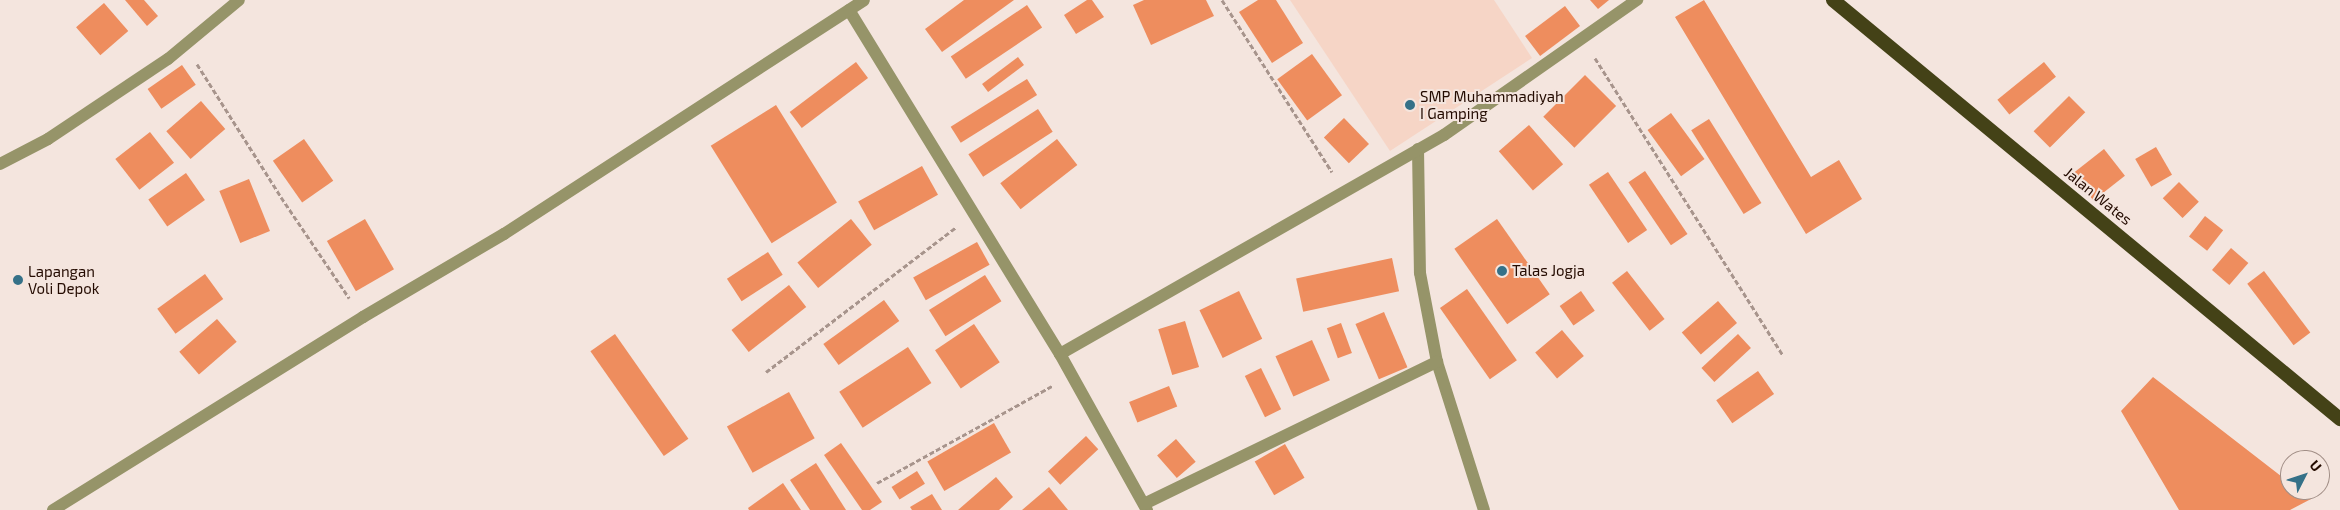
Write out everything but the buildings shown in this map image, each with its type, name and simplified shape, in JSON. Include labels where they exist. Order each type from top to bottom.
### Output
[{"type":"highway","name":"Jalan Wates","points":[[1832,0],[2340,419]]},
{"type":"street","points":[[0,164],[48,139],[184,45],[239,0]]},
{"type":"street","points":[[53,510],[363,318],[504,234],[864,0]]},
{"type":"street","points":[[1060,354],[1418,149],[1638,0]]},
{"type":"street","points":[[849,10],[1072,374],[1146,507],[1437,362]]},
{"type":"street","points":[[1418,149],[1420,273],[1437,362],[1484,510]]},
{"type":"path","points":[[1222,0],[1344,192]]},
{"type":"path","points":[[1583,39],[1783,355]]},
{"type":"path","points":[[184,45],[281,198],[363,318]]},
{"type":"path","points":[[766,372],[974,212]]},
{"type":"path","points":[[877,483],[1072,374]]},
{"type":"shaded area","name":"SMP Muhammadiyah I Gamping","points":[[1290,0],[1494,0],[1532,58],[1390,151]]},
{"type":"place","name":"SMP Muhammadiyah I Gamping","points":[[1410,105]]},
{"type":"place","name":"Talas Jogja","points":[[1502,271]]},
{"type":"place","name":"Lapangan Voli Depok","points":[[18,280]]}]
